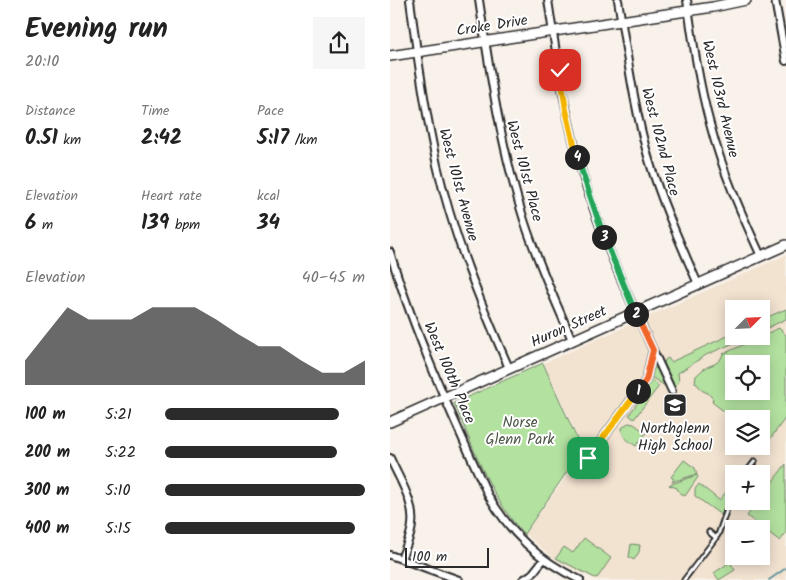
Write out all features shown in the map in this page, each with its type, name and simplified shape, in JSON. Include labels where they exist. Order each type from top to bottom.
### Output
[{"type":"main road","name":"Croke Drive","points":[[390,56],[688,11],[746,0]]},
{"type":"main road","name":"Huron Street","points":[[390,422],[786,245]]},
{"type":"street","name":"West 101st Avenue","points":[[410,0],[432,141],[446,202],[470,275],[509,368]]},
{"type":"street","name":"West 101st Place","points":[[479,0],[498,120],[517,197],[536,254],[572,340]]},
{"type":"street","points":[[548,0],[566,110],[583,177],[598,223],[635,312],[672,390]]},
{"type":"street","name":"West 102nd Place","points":[[618,0],[632,85],[649,159],[666,210],[698,284]]},
{"type":"street","name":"West 103rd Avenue","points":[[687,0],[699,77],[710,124],[733,194],[761,256]]},
{"type":"street","points":[[775,0],[786,61]]},
{"type":"street","name":"West 100th Place","points":[[390,252],[406,301],[445,397],[484,486],[498,512],[526,545],[544,559],[580,580]]},
{"type":"street","points":[[588,458],[646,380],[653,350]]},
{"type":"street","points":[[390,458],[412,512],[411,530],[401,559]]},
{"type":"street","points":[[390,555],[459,580]]},
{"type":"street","points":[[523,580],[532,574],[544,559]]},
{"type":"lane","points":[[752,465],[755,461]]},
{"type":"lane","points":[[684,580],[716,538],[726,510]]},
{"type":"lane","points":[[709,532],[716,538]]},
{"type":"shaded area","name":"Northglenn High School","points":[[786,255],[786,580],[596,580],[557,561],[525,534],[584,451],[544,363]]},
{"type":"green space","points":[[786,309],[786,319],[770,327],[770,316]]},
{"type":"green space","points":[[779,328],[786,335],[786,417],[770,439],[770,410],[725,410],[725,412],[712,402],[713,399],[708,393],[703,391],[695,382],[696,376],[722,357],[723,354],[742,345],[770,345],[770,332]]},
{"type":"green space","points":[[725,337],[725,345],[729,345],[706,355],[678,373],[679,381],[675,387],[664,363],[668,358],[671,362]]},
{"type":"green space","name":"Norse Glenn Park","points":[[543,363],[582,450],[524,534],[512,520],[492,489],[454,403]]},
{"type":"green space","points":[[654,368],[659,368],[668,388],[651,377]]},
{"type":"green space","points":[[650,379],[659,386],[634,419],[629,415],[645,392]]},
{"type":"green space","points":[[628,423],[634,424],[646,433],[636,446],[623,434],[622,428]]},
{"type":"green space","points":[[684,460],[695,468],[697,474],[672,482],[674,479],[671,477]]},
{"type":"green space","points":[[786,464],[786,533],[780,541],[770,533],[770,520],[752,520],[747,516],[751,510],[770,510],[770,485]]},
{"type":"green space","points":[[697,475],[698,477],[685,496],[677,488],[669,485]]},
{"type":"green space","points":[[699,484],[719,500],[725,493],[725,506],[721,515],[695,496],[695,489]]},
{"type":"green space","points":[[584,538],[611,558],[598,577],[595,578],[556,558],[564,547],[573,553]]},
{"type":"green space","points":[[631,544],[640,545],[639,552],[634,560],[629,557]]},
{"type":"green space","points":[[726,565],[732,565],[735,570],[719,580],[714,573]]},
{"type":"waterway","points":[[769,580],[786,568]]},
{"type":"place","name":"Northglenn High School","points":[[675,405]]},
{"type":"route","points":[[560,70],[566,110],[577,155],[598,223],[653,350],[646,380],[588,458]]}]
